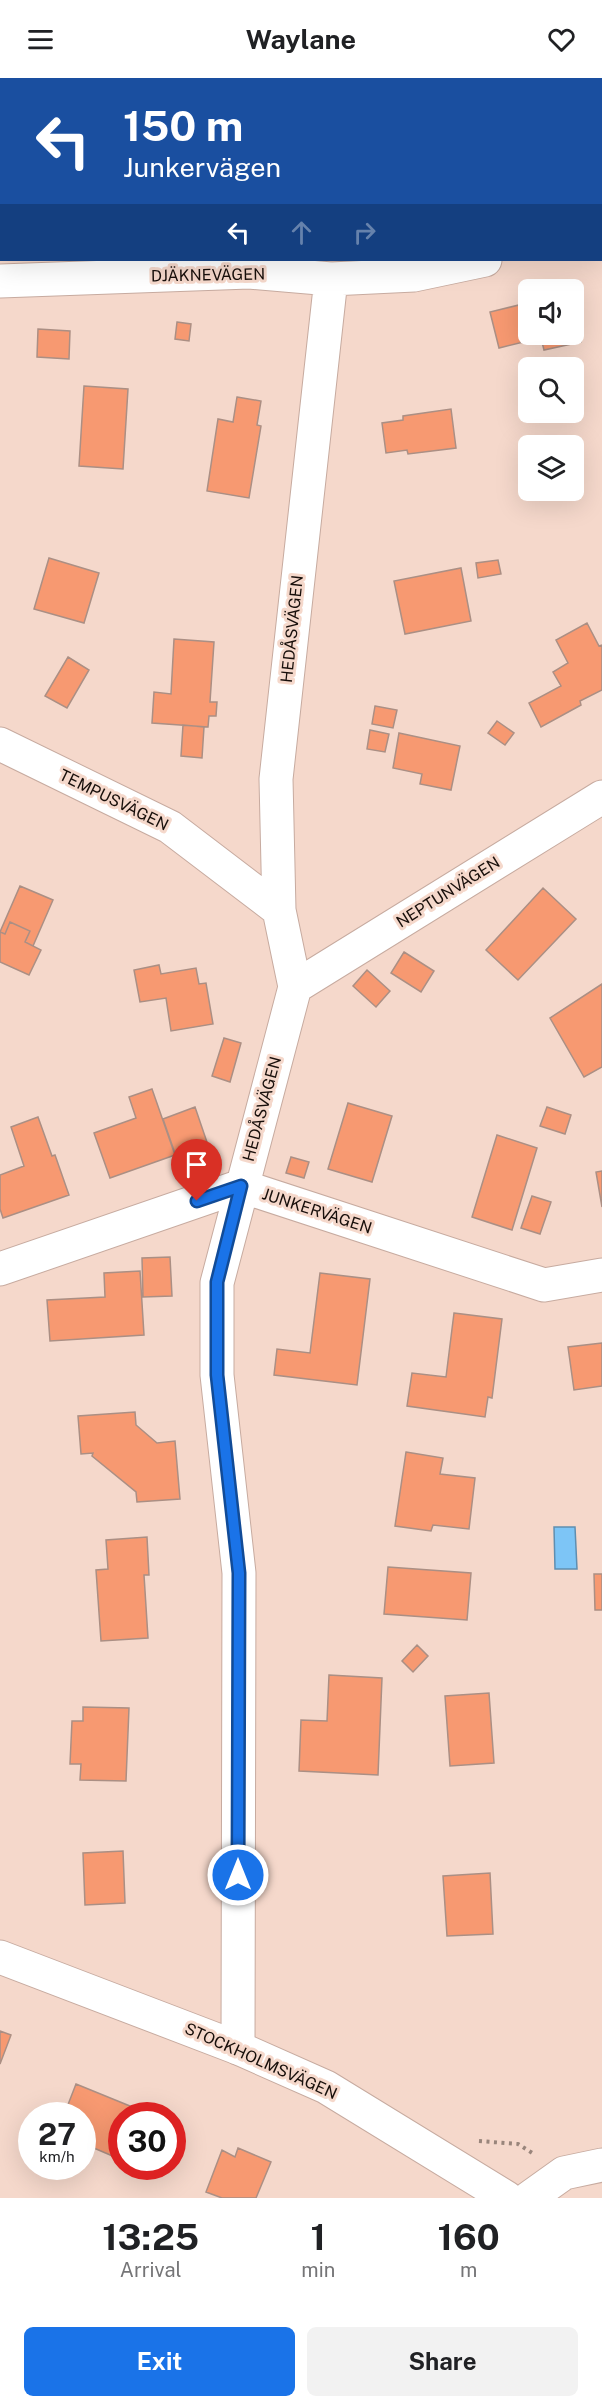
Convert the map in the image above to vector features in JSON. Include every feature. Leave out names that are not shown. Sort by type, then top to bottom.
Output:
[{"type":"street","name":"DJÄKNEVÄGEN","points":[[0,281],[249,272],[331,279],[414,275],[480,261]]},
{"type":"street","name":"HEDÅSVÄGEN","points":[[238,2048],[239,1573],[217,1375],[217,1282],[295,987],[279,910],[276,779],[331,279]]},
{"type":"street","name":"TEMPUSVÄGEN","points":[[0,744],[170,827],[279,910]]},
{"type":"street","name":"NEPTUNVÄGEN","points":[[295,987],[602,797]]},
{"type":"street","name":"JUNKERVÄGEN","points":[[0,1269],[241,1186],[544,1285],[602,1275]]},
{"type":"street","name":"STOCKHOLMSVÄGEN","points":[[0,1958],[238,2048],[326,2087],[507,2198]]},
{"type":"street","points":[[529,2198],[564,2173],[602,2164]]},
{"type":"water","points":[[554,1527],[575,1527],[577,1569],[555,1569]]},
{"type":"building","points":[[518,305],[518,343],[499,348],[490,312]]},
{"type":"building","points":[[177,322],[191,324],[189,341],[175,339]]},
{"type":"building","points":[[38,329],[70,331],[69,359],[37,357]]},
{"type":"building","points":[[543,345],[567,345],[544,350]]},
{"type":"building","points":[[84,386],[128,389],[123,469],[79,466]]},
{"type":"building","points":[[237,397],[261,401],[257,425],[261,426],[249,498],[207,491],[218,419],[233,422]]},
{"type":"building","points":[[451,409],[456,448],[408,454],[407,450],[386,453],[382,423],[403,420],[403,416]]},
{"type":"building","points":[[49,558],[99,573],[84,623],[34,609]]},
{"type":"building","points":[[498,560],[501,574],[478,578],[476,563]]},
{"type":"building","points":[[461,568],[471,621],[405,634],[394,581]]},
{"type":"building","points":[[587,623],[599,646],[602,645],[602,690],[580,701],[581,705],[541,727],[529,703],[561,686],[553,672],[568,663],[556,640]]},
{"type":"building","points":[[174,639],[214,642],[210,702],[217,702],[216,716],[209,716],[208,727],[152,723],[154,692],[171,694]]},
{"type":"building","points":[[68,657],[89,670],[67,708],[45,696]]},
{"type":"building","points":[[375,706],[397,710],[393,728],[372,724]]},
{"type":"building","points":[[497,721],[514,733],[505,745],[488,733]]},
{"type":"building","points":[[183,725],[204,727],[202,758],[181,756]]},
{"type":"building","points":[[370,730],[389,734],[385,752],[367,749]]},
{"type":"building","points":[[399,733],[460,746],[451,790],[420,784],[422,774],[393,768]]},
{"type":"building","points":[[20,886],[53,900],[33,946],[25,942],[30,931],[10,922],[5,934],[0,932]]},
{"type":"building","points":[[543,888],[576,919],[518,980],[486,950]]},
{"type":"building","points":[[10,922],[30,931],[25,942],[41,950],[29,975],[0,962],[0,932],[5,934]]},
{"type":"building","points":[[404,952],[434,971],[421,992],[391,973]]},
{"type":"building","points":[[159,965],[161,974],[196,968],[199,984],[206,983],[213,1024],[171,1031],[166,998],[140,1002],[134,970]]},
{"type":"building","points":[[367,970],[390,991],[376,1007],[353,986]]},
{"type":"building","points":[[602,984],[602,1067],[584,1077],[550,1018]]},
{"type":"building","points":[[224,1038],[241,1043],[230,1082],[212,1076]]},
{"type":"building","points":[[152,1089],[175,1155],[110,1178],[94,1133],[136,1118],[129,1097]]},
{"type":"building","points":[[348,1103],[392,1116],[372,1182],[328,1169]]},
{"type":"building","points":[[195,1107],[210,1151],[178,1162],[163,1119]]},
{"type":"building","points":[[547,1107],[571,1115],[565,1134],[540,1126]]},
{"type":"building","points":[[38,1117],[69,1195],[3,1218],[0,1209],[0,1175],[24,1166],[11,1127]]},
{"type":"building","points":[[497,1135],[537,1148],[512,1230],[472,1217]]},
{"type":"building","points":[[291,1157],[309,1162],[304,1178],[286,1173]]},
{"type":"building","points":[[602,1171],[602,1207],[596,1172]]},
{"type":"building","points":[[532,1196],[551,1202],[540,1234],[521,1228]]},
{"type":"building","points":[[170,1257],[172,1296],[143,1297],[142,1258]]},
{"type":"building","points":[[140,1271],[144,1335],[50,1341],[47,1300],[105,1297],[104,1273]]},
{"type":"building","points":[[320,1273],[370,1279],[357,1385],[274,1375],[277,1349],[310,1353]]},
{"type":"building","points":[[454,1313],[502,1319],[492,1398],[488,1397],[485,1417],[407,1406],[412,1373],[446,1377]]},
{"type":"building","points":[[602,1343],[602,1386],[574,1390],[568,1347]]},
{"type":"building","points":[[135,1412],[136,1425],[157,1443],[175,1441],[180,1499],[137,1502],[136,1492],[92,1456],[93,1453],[81,1454],[78,1416]]},
{"type":"building","points":[[406,1452],[443,1458],[440,1474],[475,1478],[469,1529],[433,1525],[431,1531],[395,1526]]},
{"type":"building","points":[[147,1537],[149,1575],[144,1575],[148,1638],[101,1641],[96,1570],[108,1569],[106,1540]]},
{"type":"building","points":[[388,1567],[471,1573],[467,1620],[384,1614]]},
{"type":"building","points":[[594,1574],[602,1574],[602,1610],[595,1610]]},
{"type":"building","points":[[417,1645],[428,1656],[413,1672],[402,1661]]},
{"type":"building","points":[[329,1675],[382,1678],[378,1775],[299,1771],[301,1720],[327,1721]]},
{"type":"building","points":[[489,1693],[494,1763],[450,1766],[445,1696]]},
{"type":"building","points":[[83,1707],[129,1708],[126,1781],[80,1780],[81,1764],[70,1764],[72,1721],[83,1721]]},
{"type":"building","points":[[123,1851],[125,1903],[85,1905],[83,1853]]},
{"type":"building","points":[[490,1873],[493,1934],[447,1936],[443,1876]]},
{"type":"building","points":[[0,2031],[11,2035],[0,2064]]},
{"type":"building","points":[[76,2084],[120,2102],[108,2102],[108,2154],[96,2149],[96,2102],[69,2102]]},
{"type":"building","points":[[238,2148],[271,2162],[256,2198],[222,2198],[206,2192],[222,2150],[235,2157]]},
{"type":"route","points":[[197,1201],[241,1186],[217,1282],[217,1375],[239,1573],[238,1875]]}]
